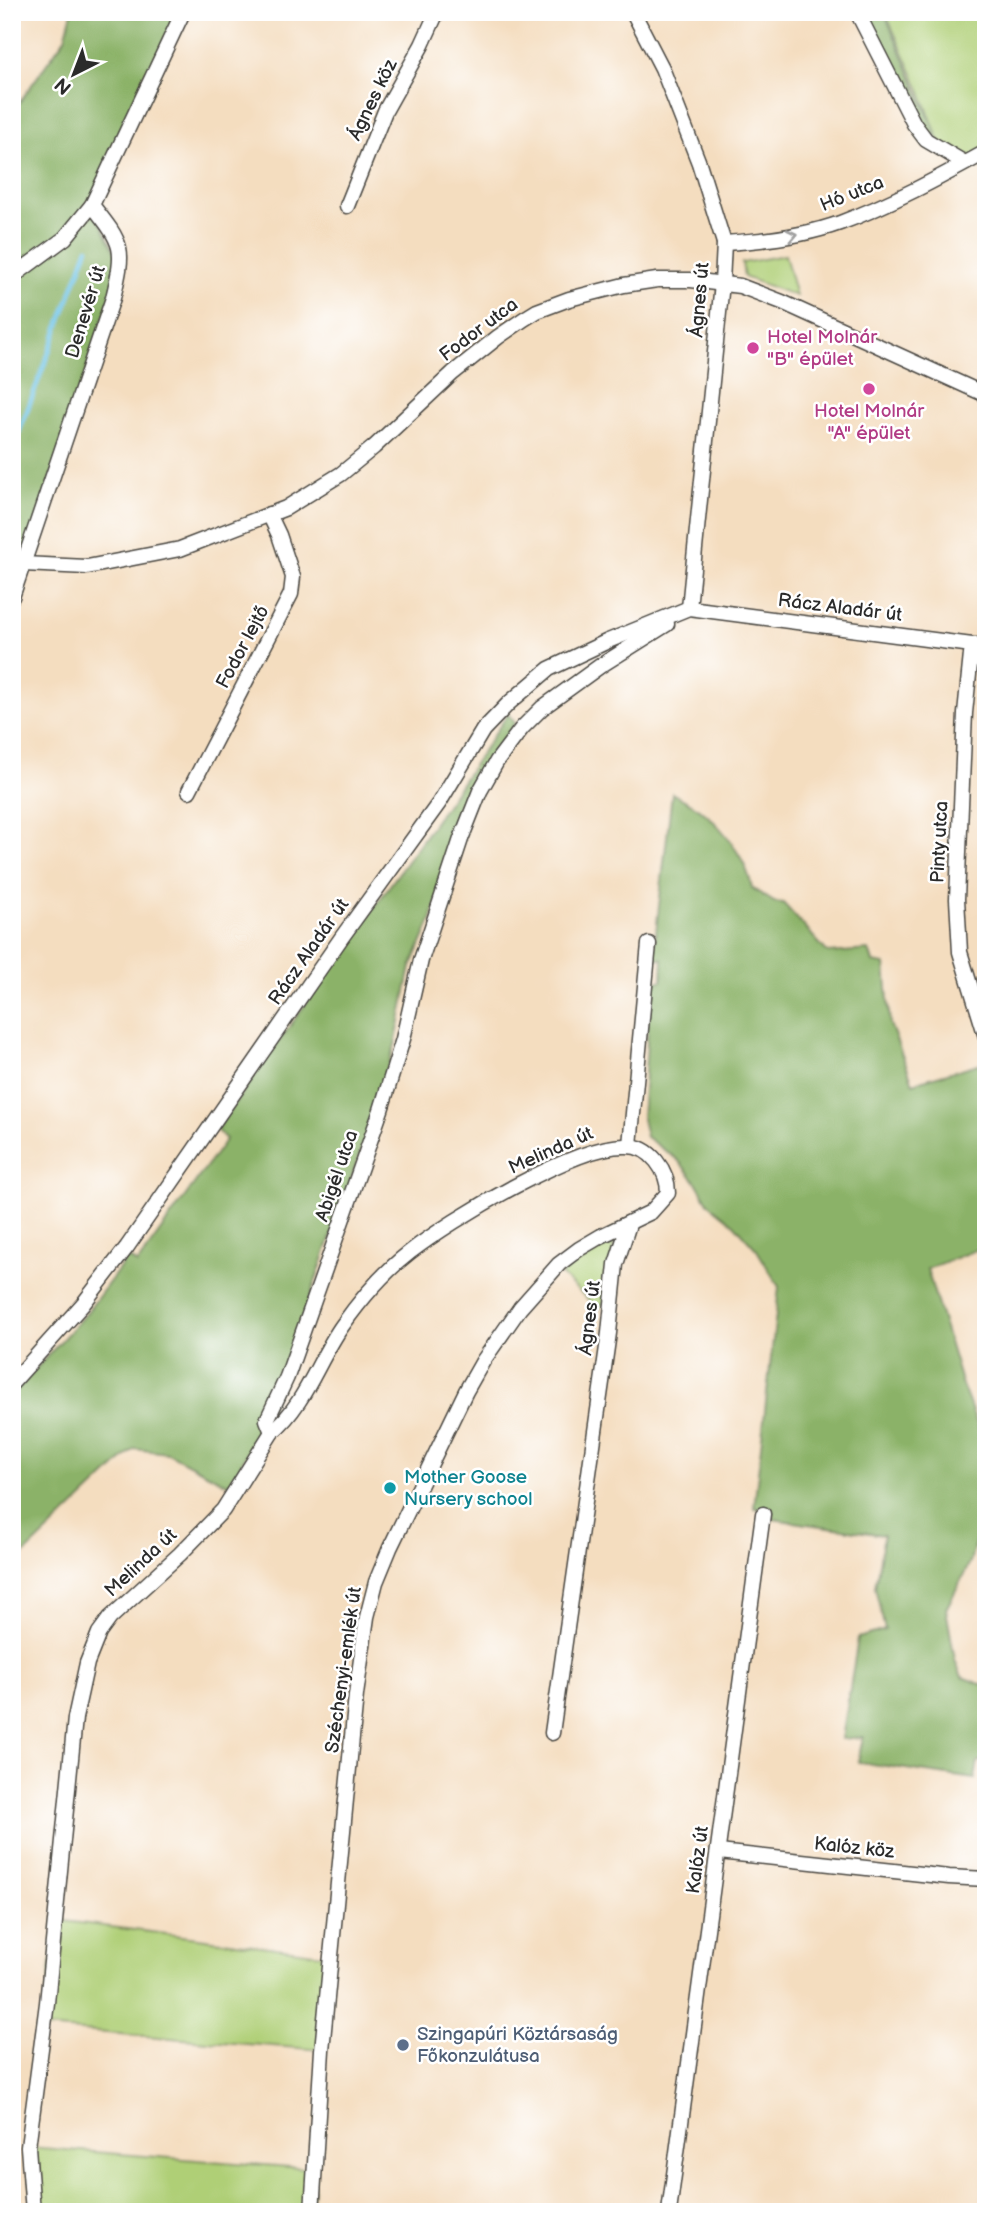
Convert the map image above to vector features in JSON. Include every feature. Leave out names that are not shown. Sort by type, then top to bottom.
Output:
[{"type":"street","points":[[12,277],[65,238],[92,205],[183,12]]},
{"type":"street","name":"Ágnes köz","points":[[347,206],[385,111],[437,12]]},
{"type":"street","name":"Ágnes út","points":[[633,12],[663,68],[699,163],[724,243],[689,608]]},
{"type":"street","points":[[857,12],[920,132],[926,140],[965,163]]},
{"type":"street","name":"Hó utca","points":[[724,243],[763,241],[839,223],[922,186],[986,152]]},
{"type":"street","name":"Denevér út","points":[[12,597],[113,298],[121,264],[120,246],[111,229],[92,205]]},
{"type":"street","name":"Fodor utca","points":[[23,564],[86,566],[180,549],[286,508],[341,474],[453,373],[498,337],[537,312],[569,299],[624,285],[657,280],[740,286],[782,302],[986,395]]},
{"type":"street","name":"Fodor lejtő","points":[[189,791],[291,594],[293,577],[269,514]]},
{"type":"street","name":"Rácz Aladár út","points":[[12,1383],[83,1304],[127,1247],[342,937],[439,803],[483,730],[509,703],[549,669],[608,641],[689,608],[979,645]]},
{"type":"street","name":"Abigél utca","points":[[272,1432],[267,1420],[287,1377],[381,1110],[403,1039],[421,960],[461,839],[480,791],[497,761],[522,728],[542,708],[689,608]]},
{"type":"street","name":"Pinty utca","points":[[979,645],[965,713],[957,900],[960,952],[986,1037]]},
{"type":"street","points":[[629,1224],[651,1212],[668,1193],[666,1174],[660,1166],[645,1152],[630,1145],[649,944]]},
{"type":"street","name":"Melinda út","points":[[33,2212],[28,2147],[47,2003],[75,1717],[87,1663],[99,1633],[110,1618],[223,1510],[272,1432],[295,1407],[330,1345],[356,1307],[369,1290],[409,1253],[481,1206],[531,1180],[597,1149],[630,1145]]},
{"type":"street","name":"Ágnes út","points":[[552,1733],[609,1333],[616,1264],[629,1224]]},
{"type":"street","name":"Széchenyi-emlék út","points":[[312,2212],[322,2050],[355,1709],[367,1616],[376,1581],[466,1391],[520,1308],[559,1264],[601,1236],[629,1224]]},
{"type":"street","name":"Kalóz út","points":[[669,2212],[763,1514]]},
{"type":"street","name":"Kalóz köz","points":[[719,1852],[986,1879]]},
{"type":"green space","points":[[72,12],[183,12],[92,205],[121,264],[12,597],[12,119],[14,110],[65,38]]},
{"type":"green space","points":[[861,12],[884,12],[938,138],[922,128]]},
{"type":"green space","points":[[885,12],[986,12],[986,151],[963,162],[942,148],[919,87]]},
{"type":"green space","points":[[785,255],[796,296],[744,277],[742,263]]},
{"type":"green space","points":[[508,714],[515,723],[489,762],[455,834],[431,921],[411,967],[395,1045],[368,1130],[269,1415],[229,1485],[168,1453],[134,1449],[12,1566],[14,1393],[87,1312],[128,1257],[137,1264],[226,1139],[216,1130],[425,836]]},
{"type":"green space","points":[[672,793],[701,810],[718,826],[740,856],[752,888],[774,902],[783,903],[828,953],[869,950],[873,962],[885,964],[890,1024],[913,1083],[985,1062],[986,1246],[927,1269],[962,1385],[982,1437],[985,1487],[978,1531],[970,1563],[946,1609],[955,1660],[962,1677],[986,1686],[986,1762],[978,1761],[975,1779],[858,1762],[863,1737],[842,1739],[858,1638],[885,1630],[875,1587],[884,1535],[773,1519],[772,1510],[754,1508],[779,1287],[757,1250],[734,1224],[709,1204],[678,1160],[646,1137],[642,1119],[651,981],[662,981],[663,959],[653,958]]},
{"type":"green space","points":[[608,1239],[614,1243],[606,1301],[599,1309],[561,1275],[574,1261]]},
{"type":"green space","points":[[56,1920],[331,1955],[322,2050],[44,2028]]},
{"type":"green space","points":[[28,2147],[315,2169],[312,2212],[33,2212]]},
{"type":"waterway","points":[[12,451],[88,248]]},
{"type":"place","name":"Hotel Molnár \"B\" épület","points":[[753,348]]},
{"type":"place","name":"Hotel Molnár \"A\" épület","points":[[869,389]]},
{"type":"place","name":"Mother Goose Nursery school","points":[[390,1488]]},
{"type":"place","name":"Szingapúri Köztársaság Főkonzulátusa","points":[[403,2045]]}]
